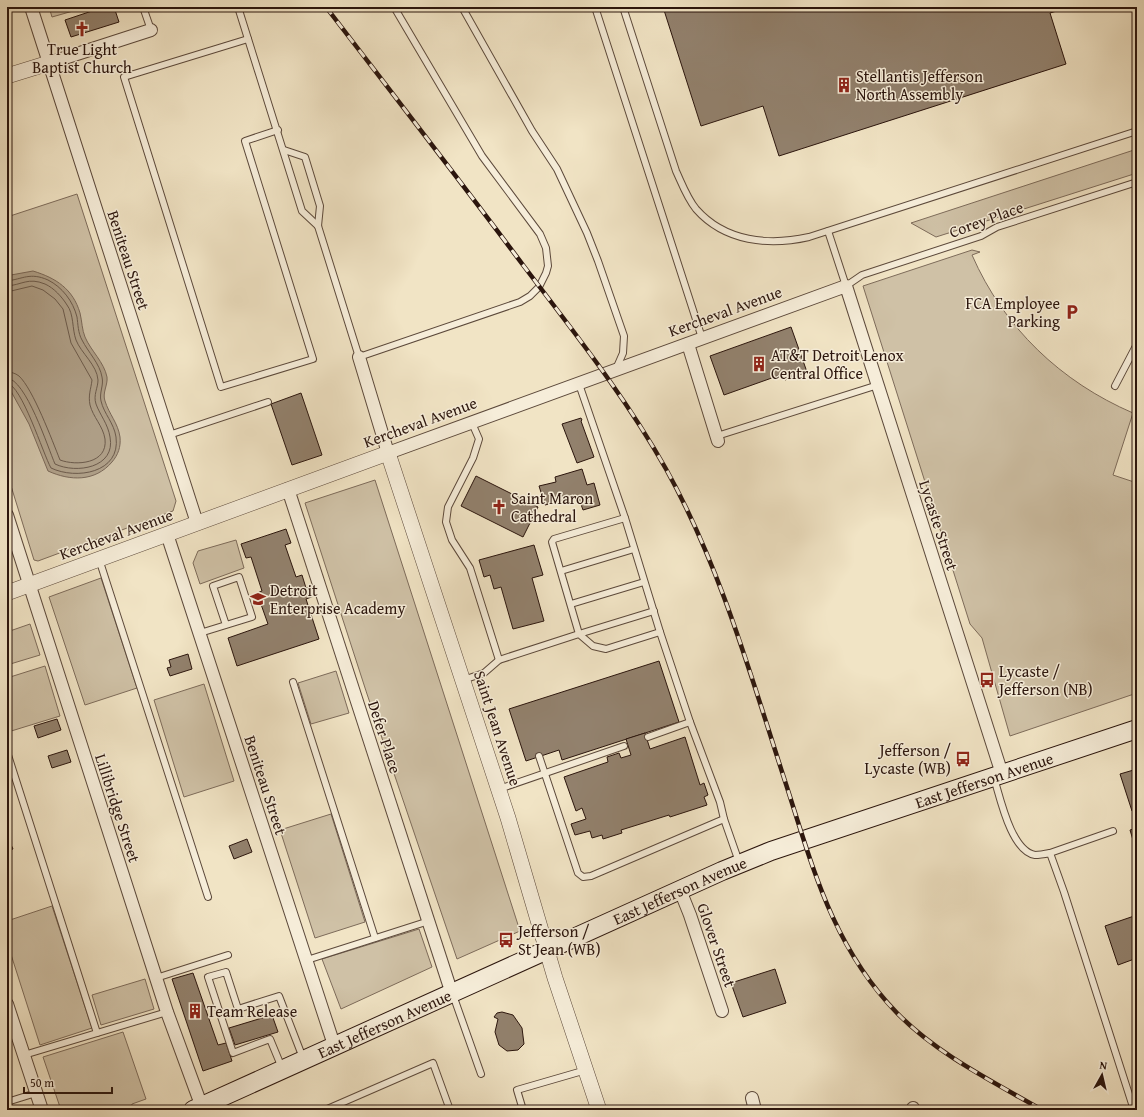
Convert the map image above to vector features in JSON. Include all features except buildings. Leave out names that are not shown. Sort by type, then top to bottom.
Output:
[{"type":"main road","name":"East Jefferson Avenue","points":[[199,1109],[334,1045],[452,994],[547,949],[771,851],[1137,729]]},
{"type":"street","name":"Beniteau Street","points":[[31,7],[197,523]]},
{"type":"street","points":[[7,76],[151,30]]},
{"type":"street","name":"Kercheval Avenue","points":[[7,593],[846,286]]},
{"type":"street","name":"Lycaste Street","points":[[846,286],[998,775]]},
{"type":"street","points":[[688,344],[717,439]]},
{"type":"street","name":"Saint Jean Avenue","points":[[359,357],[388,453],[464,680],[547,949],[599,1110]]},
{"type":"street","name":"Defer Place","points":[[288,489],[452,994]]},
{"type":"street","name":"Lillibridge Street","points":[[7,515],[31,584],[199,1109]]},
{"type":"street","name":"Beniteau Street","points":[[168,534],[334,1045]]},
{"type":"street","name":"Glover Street","points":[[680,890],[690,915],[722,1011]]},
{"type":"street","points":[[7,1004],[42,1110]]},
{"type":"lane","points":[[143,7],[151,30]]},
{"type":"lane","points":[[238,7],[302,210],[318,226]]},
{"type":"lane","points":[[284,150],[305,157],[320,206],[318,226],[359,357],[506,308],[530,296],[539,286],[546,274],[548,266],[546,248],[540,234],[482,156],[394,7]]},
{"type":"lane","points":[[462,7],[532,131],[557,169],[575,207],[598,262],[624,336],[621,357],[616,370]]},
{"type":"lane","points":[[595,7],[702,338]]},
{"type":"lane","points":[[624,7],[676,171],[685,191],[696,208],[715,225],[740,237],[777,242],[794,240],[828,231],[1137,131]]},
{"type":"lane","points":[[248,39],[124,77],[221,388],[313,359],[245,140],[278,130]]},
{"type":"lane","name":"Corey Place","points":[[846,286],[862,275],[981,236],[997,228],[1137,182]]},
{"type":"lane","points":[[828,231],[846,286]]},
{"type":"lane","points":[[1115,386],[1137,344]]},
{"type":"lane","points":[[579,384],[625,518],[644,582],[690,722],[720,802],[724,820],[740,864]]},
{"type":"lane","points":[[717,439],[878,385]]},
{"type":"lane","points":[[169,435],[268,402]]},
{"type":"lane","points":[[472,422],[479,439],[473,458],[448,507],[446,522],[452,540],[470,568],[499,660]]},
{"type":"lane","points":[[625,518],[554,540],[552,546],[579,634],[593,646],[606,649],[660,632]]},
{"type":"lane","points":[[561,572],[634,549]]},
{"type":"lane","points":[[100,559],[208,897]]},
{"type":"lane","points":[[200,633],[226,625],[252,617],[239,577],[213,586],[226,625]]},
{"type":"lane","points":[[571,604],[644,582]]},
{"type":"lane","points":[[464,680],[484,673],[499,660],[654,611]]},
{"type":"lane","points":[[293,682],[376,938]]},
{"type":"lane","points":[[648,737],[690,722]]},
{"type":"lane","points":[[499,790],[624,746]]},
{"type":"lane","points":[[7,752],[97,1033]]},
{"type":"lane","points":[[539,756],[578,873],[582,877],[591,876],[724,820]]},
{"type":"lane","points":[[998,775],[1012,834],[1023,849],[1034,855],[1050,853],[1113,831]]},
{"type":"lane","points":[[1050,853],[1134,1110]]},
{"type":"lane","points":[[307,960],[428,921]]},
{"type":"lane","points":[[156,978],[228,956]]},
{"type":"lane","points":[[282,1069],[270,1039],[233,1053],[208,977],[226,972],[238,1009],[279,996],[304,1059]]},
{"type":"lane","points":[[452,994],[481,1074]]},
{"type":"lane","points":[[24,1055],[167,1012]]},
{"type":"lane","points":[[325,1110],[433,1062],[450,1110]]},
{"type":"lane","points":[[523,1110],[518,1090],[586,1070]]},
{"type":"lane","points":[[7,1102],[36,1093]]},
{"type":"shaded area","points":[[49,7],[87,7],[52,17]]},
{"type":"shaded area","points":[[1137,149],[1137,173],[936,237],[911,223]]},
{"type":"shaded area","points":[[77,194],[176,501],[173,511],[38,561],[34,560],[7,473],[7,217]]},
{"type":"shaded area","points":[[972,250],[980,252],[972,255],[985,281],[1001,306],[1018,329],[1038,350],[1059,369],[1082,386],[1133,413],[1113,475],[1137,483],[1137,693],[1010,736],[982,638],[970,624],[863,286]]},
{"type":"shaded area","points":[[375,480],[520,931],[457,959],[367,694],[305,503]]},
{"type":"shaded area","points":[[236,540],[244,568],[200,584],[193,563],[198,551]]},
{"type":"shaded area","points":[[101,578],[137,688],[85,705],[49,597]]},
{"type":"shaded area","points":[[30,624],[40,655],[7,665],[7,632]]},
{"type":"shaded area","points":[[45,666],[60,716],[8,732],[7,678]]},
{"type":"shaded area","points":[[336,671],[349,713],[311,724],[298,683]]},
{"type":"shaded area","points":[[204,684],[234,781],[184,797],[154,700]]},
{"type":"shaded area","points":[[331,814],[365,922],[315,938],[280,830]]},
{"type":"shaded area","points":[[52,906],[92,1028],[40,1045],[7,942],[7,921]]},
{"type":"shaded area","points":[[419,929],[432,967],[341,1009],[322,959]]},
{"type":"shaded area","points":[[145,979],[154,1009],[101,1025],[92,995]]},
{"type":"shaded area","points":[[123,1032],[146,1099],[132,1104],[131,1108],[126,1110],[61,1110],[43,1057]]},
{"type":"water","points":[[33,271],[56,281],[73,297],[80,313],[85,337],[103,366],[107,377],[104,398],[119,432],[119,447],[116,457],[105,469],[90,476],[73,478],[48,471],[29,424],[7,384],[7,278],[11,275]]},
{"type":"railway","points":[[326,7],[598,364],[650,442],[666,469],[685,506],[718,582],[746,660],[815,872],[826,902],[855,960],[874,987],[897,1013],[913,1028],[947,1054],[1042,1110]]},
{"type":"place","name":"True Light Baptist Church","points":[[82,29]]},
{"type":"place","name":"Stellantis Jefferson North Assembly","points":[[844,85]]},
{"type":"place","name":"FCA Employee Parking","points":[[1072,312]]},
{"type":"place","name":"AT&T Detroit Lenox Central Office","points":[[759,364]]},
{"type":"place","name":"Saint Maron Cathedral","points":[[499,507]]},
{"type":"place","name":"Detroit Enterprise Academy","points":[[258,599]]},
{"type":"place","name":"Lycaste / Jefferson (NB)","points":[[987,680]]},
{"type":"place","name":"Jefferson / Lycaste (WB)","points":[[963,759]]},
{"type":"place","name":"Jefferson / St Jean (WB)","points":[[506,940]]},
{"type":"place","name":"Team Release","points":[[195,1011]]}]
